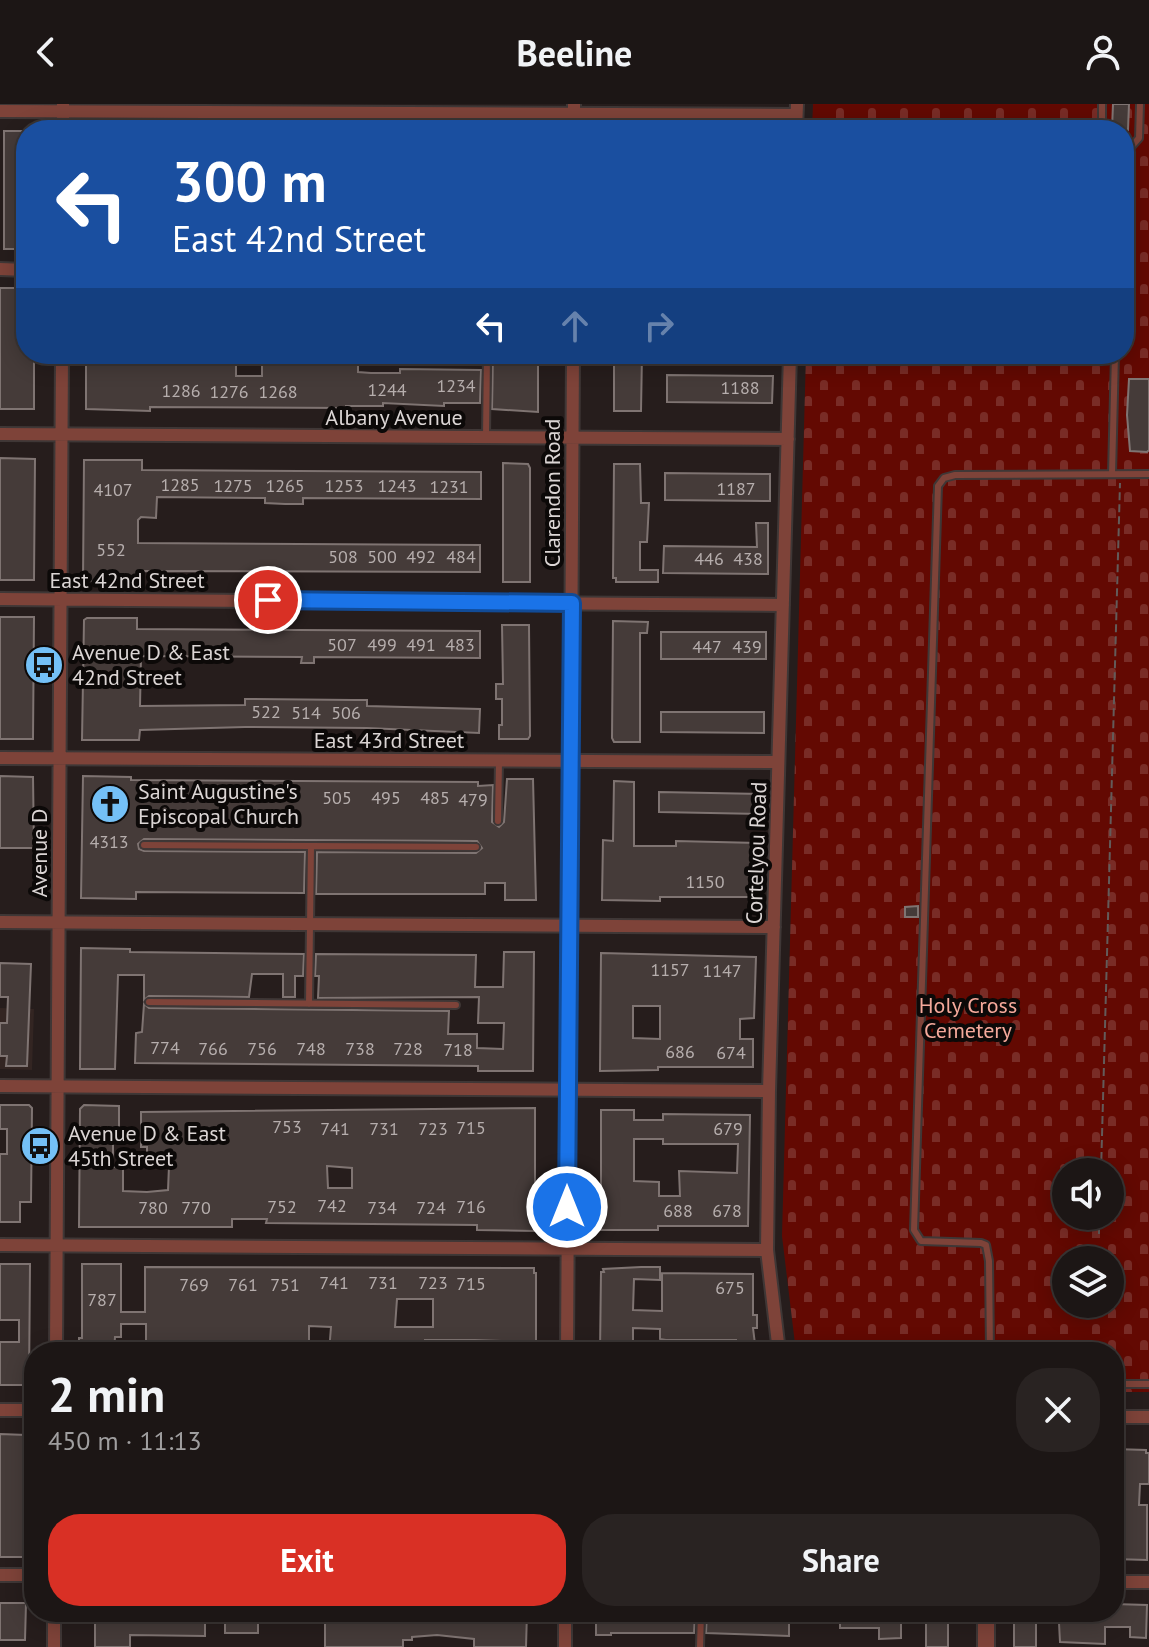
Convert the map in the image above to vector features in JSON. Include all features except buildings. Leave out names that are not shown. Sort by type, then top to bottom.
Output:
[{"type":"street","points":[[0,111],[63,108],[796,110]]},
{"type":"street","name":"Avenue D","points":[[56,1342],[62,364]]},
{"type":"street","name":"Clarendon Road","points":[[567,1342],[573,364]]},
{"type":"street","name":"Cortelyou Road","points":[[778,1342],[767,1250],[790,364]]},
{"type":"street","name":"Albany Avenue","points":[[0,434],[788,439]]},
{"type":"street","name":"East 42nd Street","points":[[0,599],[783,605]]},
{"type":"street","name":"East 43rd Street","points":[[0,758],[778,762]]},
{"type":"street","points":[[0,922],[774,927]]},
{"type":"street","points":[[0,1086],[769,1091]]},
{"type":"street","points":[[0,1245],[767,1250]]},
{"type":"street","points":[[0,1410],[24,1410]]},
{"type":"street","points":[[1124,1417],[1149,1417]]},
{"type":"street","points":[[0,1575],[24,1575]]},
{"type":"street","points":[[1124,1582],[1149,1582]]},
{"type":"street","points":[[54,1622],[54,1647]]},
{"type":"street","points":[[565,1622],[565,1647]]},
{"type":"street","points":[[986,1622],[986,1647]]},
{"type":"lane","points":[[1134,144],[1139,138],[1140,104]]},
{"type":"lane","points":[[486,437],[487,364]]},
{"type":"lane","points":[[1115,364],[1116,474]]},
{"type":"lane","points":[[990,1342],[986,1245],[921,1241],[914,1230],[938,486],[944,478],[955,475],[1149,474]]},
{"type":"lane","points":[[498,821],[499,761]]},
{"type":"lane","points":[[144,845],[476,847]]},
{"type":"lane","points":[[309,1004],[311,846]]},
{"type":"lane","points":[[149,1002],[456,1005]]},
{"type":"lane","points":[[1124,1384],[1149,1384]]},
{"type":"lane","points":[[700,1647],[701,1622]]},
{"type":"path","points":[[1101,1158],[1116,474]]},
{"type":"shaded area","points":[[0,1008],[34,1009],[32,1070],[0,1069]]},
{"type":"green space","name":"Holy Cross Cemetery","points":[[813,104],[1149,104],[1149,1392],[1124,1392],[1124,1342],[795,1342],[782,1236],[806,364],[1134,364],[1134,120],[812,120]]},
{"type":"place","name":"Avenue D & East 42nd Street","points":[[44,665]]},
{"type":"place","name":"Saint Augustine's Episcopal Church","points":[[110,804]]},
{"type":"place","name":"Avenue D & East 45th Street","points":[[40,1146]]},
{"type":"route","points":[[268,600],[572,603],[567,1207]]}]
